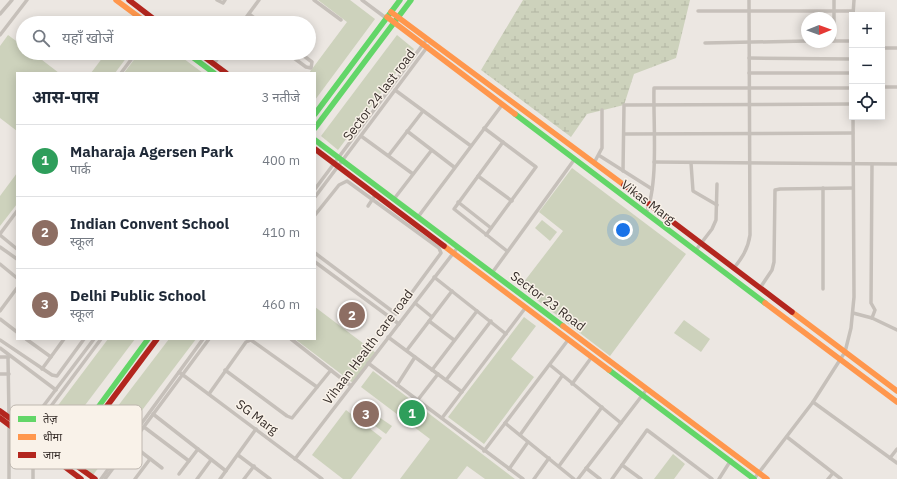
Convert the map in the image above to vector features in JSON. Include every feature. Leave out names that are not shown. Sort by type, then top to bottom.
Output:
[{"type":"street","points":[[0,14],[11,1],[6,0]]},
{"type":"street","points":[[0,35],[27,0]]},
{"type":"street","points":[[116,0],[138,16]]},
{"type":"street","points":[[129,0],[150,16]]},
{"type":"street","points":[[217,0],[223,3],[226,0]]},
{"type":"street","points":[[252,16],[249,14],[259,0]]},
{"type":"street","points":[[314,0],[341,20]]},
{"type":"street","points":[[362,0],[386,18]]},
{"type":"street","points":[[316,113],[400,0]]},
{"type":"street","points":[[316,127],[411,0]]},
{"type":"street","points":[[734,268],[749,244],[749,0]]},
{"type":"street","points":[[834,0],[834,11]]},
{"type":"street","points":[[853,12],[854,0]]},
{"type":"street","points":[[698,11],[834,11],[849,13]]},
{"type":"street","name":"Vikas Marg","points":[[391,12],[650,204],[897,392]]},
{"type":"street","name":"Vikas Marg","points":[[386,18],[394,22],[574,160],[897,402]]},
{"type":"street","points":[[0,25],[5,29]]},
{"type":"street","name":"Sector 24 last road","points":[[341,159],[361,136],[429,40]]},
{"type":"street","points":[[705,43],[801,41]]},
{"type":"street","points":[[837,41],[849,41]]},
{"type":"street","name":"Sector 24 last road","points":[[341,159],[425,46]]},
{"type":"street","points":[[885,48],[897,48]]},
{"type":"street","points":[[749,58],[849,59]]},
{"type":"street","points":[[122,72],[131,60]]},
{"type":"street","points":[[196,60],[213,72]]},
{"type":"street","points":[[209,60],[225,72]]},
{"type":"street","points":[[214,64],[217,60]]},
{"type":"street","points":[[296,60],[306,67],[311,68],[312,62],[309,60]]},
{"type":"street","points":[[749,73],[849,73]]},
{"type":"street","points":[[885,87],[897,87]]},
{"type":"street","points":[[646,214],[650,204],[654,162],[654,88],[849,88]]},
{"type":"street","points":[[395,90],[471,146]]},
{"type":"street","points":[[623,171],[624,105],[849,104]]},
{"type":"street","points":[[418,216],[454,167],[486,129],[502,105]]},
{"type":"street","points":[[388,155],[423,110]]},
{"type":"street","points":[[594,163],[600,156],[602,148],[602,110]]},
{"type":"street","points":[[754,479],[813,402],[845,352],[853,313],[853,120]]},
{"type":"street","points":[[486,129],[536,167],[486,235]]},
{"type":"street","points":[[407,131],[431,151],[454,167]]},
{"type":"street","points":[[624,134],[853,133]]},
{"type":"street","points":[[361,136],[413,174]]},
{"type":"street","name":"Sector 23 Road","points":[[316,141],[767,479]]},
{"type":"street","points":[[503,142],[454,208],[455,212],[507,251]]},
{"type":"street","name":"Sector 23 Road","points":[[316,150],[375,197],[526,307],[591,358],[731,460],[754,479]]},
{"type":"street","points":[[394,199],[431,151]]},
{"type":"street","points":[[600,156],[652,189]]},
{"type":"street","points":[[316,188],[341,159]]},
{"type":"street","points":[[492,273],[574,160]]},
{"type":"street","points":[[654,162],[749,164],[897,164]]},
{"type":"street","points":[[690,162],[693,191],[717,205]]},
{"type":"street","points":[[872,164],[871,303],[875,310],[872,318]]},
{"type":"street","points":[[316,195],[336,165]]},
{"type":"street","points":[[478,176],[512,201]]},
{"type":"street","points":[[316,214],[339,185],[345,181],[352,183],[375,197],[441,250],[441,256],[396,314],[316,254]]},
{"type":"street","points":[[695,251],[712,229],[716,220],[717,184]]},
{"type":"street","points":[[823,188],[823,290]]},
{"type":"street","points":[[760,288],[772,270],[774,262],[776,190],[853,188]]},
{"type":"street","points":[[368,206],[375,197]]},
{"type":"street","points":[[458,202],[491,228]]},
{"type":"street","points":[[16,212],[0,235],[16,248]]},
{"type":"street","name":"Vihaan Health care road","points":[[295,459],[458,246]]},
{"type":"street","points":[[0,247],[16,258]]},
{"type":"street","points":[[316,263],[398,324]]},
{"type":"street","points":[[0,264],[16,277]]},
{"type":"street","points":[[434,277],[506,334]]},
{"type":"street","points":[[0,311],[16,289]]},
{"type":"street","points":[[406,350],[452,292]]},
{"type":"street","points":[[415,303],[430,319],[454,340]]},
{"type":"street","points":[[442,418],[526,307]]},
{"type":"street","points":[[432,370],[477,311]]},
{"type":"street","points":[[853,313],[872,318],[897,330]]},
{"type":"street","points":[[0,318],[16,331]]},
{"type":"street","points":[[446,380],[491,321]]},
{"type":"street","points":[[388,337],[462,392]]},
{"type":"street","points":[[0,340],[52,375],[60,375],[83,340]]},
{"type":"street","points":[[27,340],[51,357]]},
{"type":"street","points":[[42,369],[63,340]]},
{"type":"street","points":[[46,405],[93,340]]},
{"type":"street","points":[[49,405],[100,340]]},
{"type":"street","points":[[102,405],[147,340]]},
{"type":"street","points":[[106,405],[156,340]]},
{"type":"street","points":[[142,423],[202,340]]},
{"type":"street","points":[[142,430],[209,340]]},
{"type":"street","points":[[209,394],[246,342],[254,340],[317,387]]},
{"type":"street","points":[[291,340],[351,386]]},
{"type":"street","points":[[484,450],[568,340]]},
{"type":"street","points":[[0,348],[10,358],[56,390]]},
{"type":"street","points":[[0,357],[10,358]]},
{"type":"street","points":[[396,384],[415,357]]},
{"type":"street","points":[[9,418],[10,358]]},
{"type":"street","points":[[572,384],[591,358]]},
{"type":"street","points":[[368,363],[523,479]]},
{"type":"street","points":[[550,365],[621,423]]},
{"type":"street","points":[[225,370],[290,418],[294,417],[331,370]]},
{"type":"street","name":"SG Marg","points":[[179,372],[322,479]]},
{"type":"street","points":[[0,374],[9,374]]},
{"type":"street","points":[[418,401],[438,374]]},
{"type":"street","points":[[520,435],[562,376]]},
{"type":"street","points":[[578,479],[647,388]]},
{"type":"street","points":[[813,402],[897,463]]},
{"type":"street","points":[[559,466],[602,407]]},
{"type":"street","points":[[0,411],[9,418]]},
{"type":"street","points":[[153,414],[226,472]]},
{"type":"street","points":[[0,418],[9,425],[9,479]]},
{"type":"street","points":[[505,423],[574,479]]},
{"type":"street","points":[[144,427],[189,461]]},
{"type":"street","points":[[220,479],[256,429]]},
{"type":"street","points":[[612,479],[647,430],[712,479]]},
{"type":"street","points":[[786,438],[841,479]]},
{"type":"street","points":[[509,469],[528,442]]},
{"type":"street","points":[[179,474],[198,449]]},
{"type":"street","points":[[890,458],[897,449]]},
{"type":"street","points":[[142,453],[162,468]]},
{"type":"street","points":[[238,455],[270,479]]},
{"type":"street","points":[[534,479],[549,458]]},
{"type":"street","points":[[134,479],[150,459]]},
{"type":"street","points":[[196,479],[211,460]]},
{"type":"street","points":[[718,479],[731,460]]},
{"type":"street","points":[[622,465],[641,479]]},
{"type":"street","points":[[244,479],[254,466]]},
{"type":"street","points":[[586,468],[600,479]]},
{"type":"street","points":[[68,469],[81,479]]},
{"type":"street","points":[[81,469],[95,479]]},
{"type":"street","points":[[101,479],[108,469]]},
{"type":"street","points":[[106,479],[113,469]]},
{"type":"street","points":[[828,479],[832,473]]},
{"type":"green space","points":[[318,0],[350,0],[375,19],[316,99],[316,72],[310,72],[347,22]]},
{"type":"green space","points":[[523,0],[690,0],[676,58],[634,74],[624,105],[587,114],[571,137],[481,70]]},
{"type":"green space","points":[[8,35],[16,41],[16,60],[42,60],[58,72],[16,72],[16,130],[0,118],[0,46]]},
{"type":"green space","points":[[397,35],[414,49],[338,150],[321,136]]},
{"type":"green space","points":[[101,60],[125,60],[116,72],[92,72]]},
{"type":"green space","points":[[134,60],[185,60],[202,72],[125,72]]},
{"type":"green space","points":[[572,168],[686,254],[610,356],[520,287],[563,231],[539,212]]},
{"type":"green space","points":[[16,174],[16,205],[0,226],[0,196]]},
{"type":"green space","points":[[542,220],[557,232],[550,241],[535,228]]},
{"type":"green space","points":[[316,308],[376,353],[353,383],[296,340],[316,340]]},
{"type":"green space","points":[[524,317],[536,326],[511,359],[534,377],[484,444],[448,417]]},
{"type":"green space","points":[[684,320],[710,339],[701,352],[674,333]]},
{"type":"green space","points":[[107,340],[134,340],[85,405],[58,405]]},
{"type":"green space","points":[[168,340],[195,340],[142,410],[142,405],[119,405]]},
{"type":"green space","points":[[373,371],[515,479],[485,479],[467,466],[457,479],[400,479],[430,439],[361,387]]},
{"type":"green space","points":[[360,403],[375,414],[370,422],[354,410]]},
{"type":"green space","points":[[346,410],[382,438],[351,479],[343,479],[312,455]]},
{"type":"green space","points":[[376,415],[392,426],[386,434],[371,423]]},
{"type":"green space","points":[[673,454],[685,464],[674,479],[654,479]]},
{"type":"green space","points":[[86,469],[98,469],[93,475]]},
{"type":"traffic: fast","points":[[316,113],[400,0]]},
{"type":"traffic: fast","points":[[316,127],[411,0]]},
{"type":"traffic: fast","points":[[196,60],[213,72]]},
{"type":"traffic: fast","points":[[515,114],[765,303]]},
{"type":"traffic: fast","points":[[316,141],[563,326]]},
{"type":"traffic: fast","points":[[100,405],[147,340]]},
{"type":"traffic: fast","points":[[609,370],[754,479]]},
{"type":"traffic: slow","points":[[116,0],[138,16]]},
{"type":"traffic: slow","points":[[391,12],[624,185]]},
{"type":"traffic: slow","points":[[387,17],[515,114]]},
{"type":"traffic: slow","points":[[444,246],[609,370]]},
{"type":"traffic: slow","points":[[765,303],[897,402]]},
{"type":"traffic: slow","points":[[792,312],[897,391]]},
{"type":"traffic: slow","points":[[563,326],[767,479]]},
{"type":"traffic: jam","points":[[129,0],[150,16]]},
{"type":"traffic: jam","points":[[208,60],[225,72]]},
{"type":"traffic: jam","points":[[316,150],[444,246]]},
{"type":"traffic: jam","points":[[624,185],[792,312]]},
{"type":"traffic: jam","points":[[108,405],[156,340]]},
{"type":"traffic: jam","points":[[0,411],[10,418]]},
{"type":"traffic: jam","points":[[0,418],[10,426]]},
{"type":"traffic: jam","points":[[68,469],[81,479]]},
{"type":"traffic: jam","points":[[81,469],[95,479]]},
{"type":"place","name":"Indian Convent School","points":[[352,315]]},
{"type":"place","name":"Maharaja Agersen Park","points":[[412,413]]},
{"type":"place","name":"Delhi Public School","points":[[366,414]]}]
